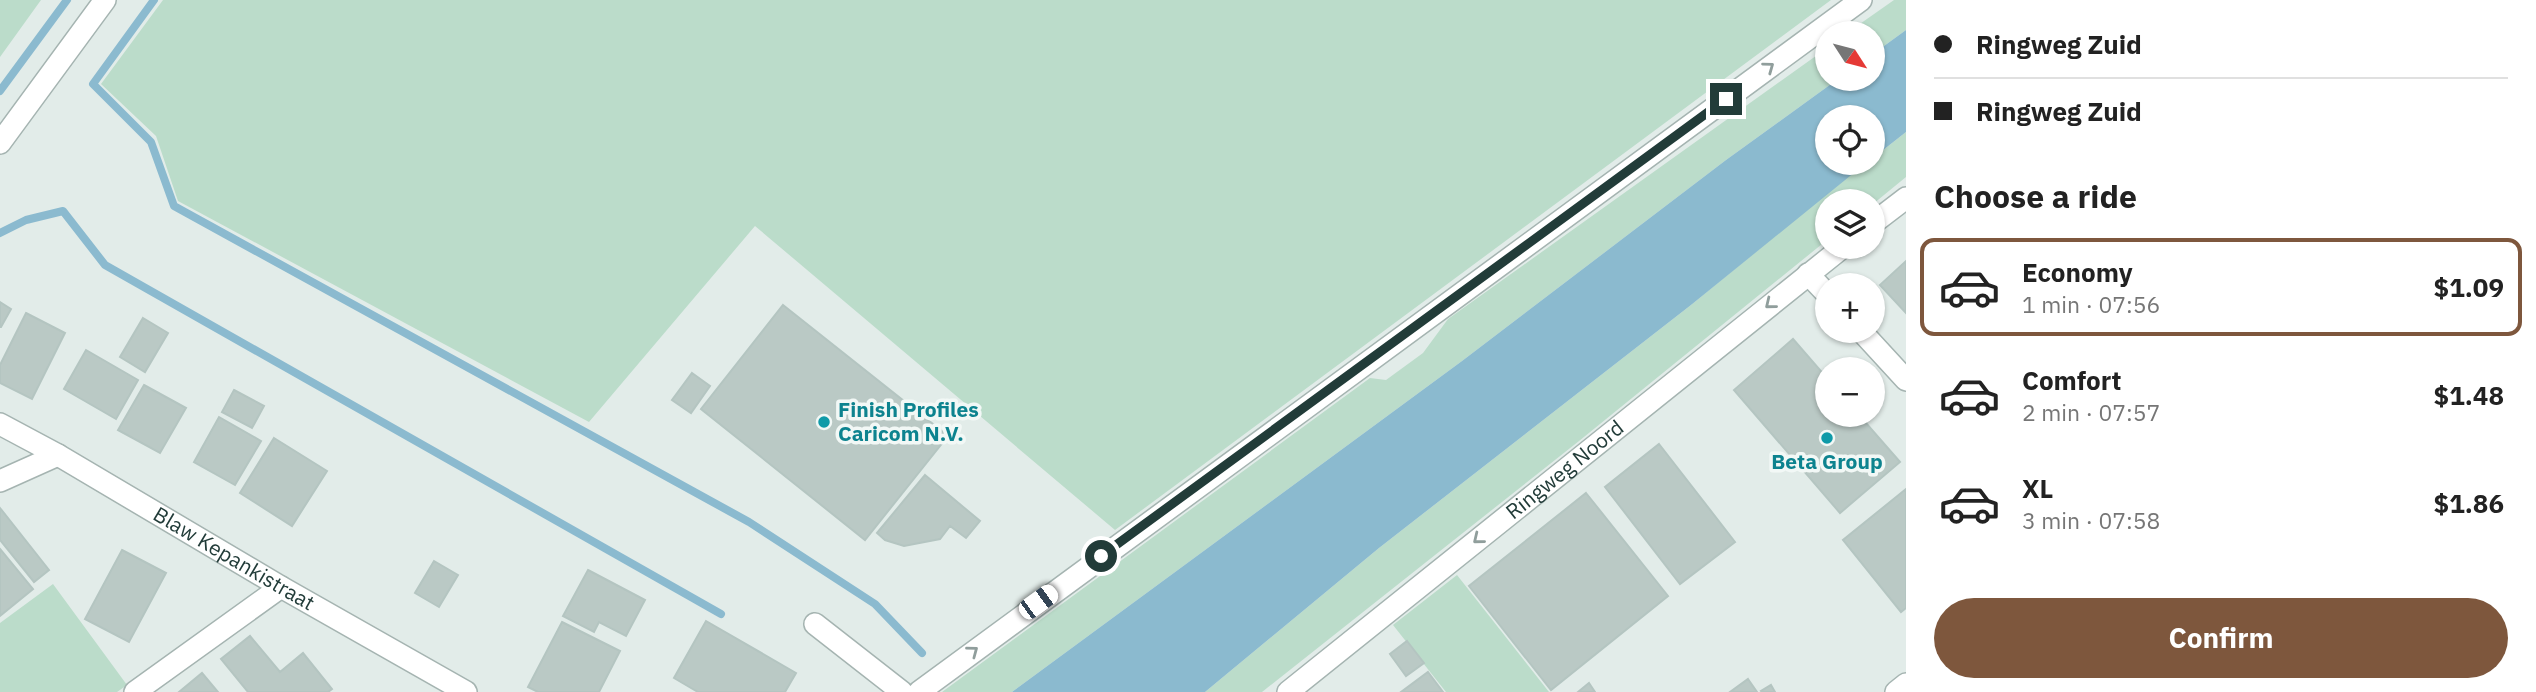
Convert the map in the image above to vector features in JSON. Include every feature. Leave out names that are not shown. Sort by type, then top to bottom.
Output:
[{"type":"street","points":[[0,143],[105,0]]},
{"type":"street","points":[[919,692],[1861,0]]},
{"type":"street","points":[[1885,214],[1906,198]]},
{"type":"street","name":"Ringweg Noord","points":[[1288,692],[1827,259]]},
{"type":"street","points":[[1808,274],[1815,281]]},
{"type":"street","points":[[1872,343],[1906,380]]},
{"type":"street","name":"Blaw Kepankistraat","points":[[0,424],[466,692]]},
{"type":"street","points":[[0,481],[58,455]]},
{"type":"street","points":[[135,692],[281,587]]},
{"type":"street","points":[[814,624],[902,692]]},
{"type":"street","points":[[1896,692],[1906,684]]},
{"type":"green space","points":[[0,0],[41,0],[0,57]]},
{"type":"green space","points":[[163,0],[1831,0],[1115,530],[755,226],[589,422],[178,201],[156,136],[101,84]]},
{"type":"green space","points":[[1894,0],[1906,0],[1906,30],[1885,45],[1885,21],[1864,21]]},
{"type":"green space","points":[[1815,57],[1815,91],[1821,91],[1726,160],[1462,361],[1012,692],[942,692],[1370,378],[1386,380],[1423,353],[1448,319]]},
{"type":"green space","points":[[1906,132],[1906,177],[1885,194],[1885,189],[1832,189],[1850,175],[1885,175],[1885,149]]},
{"type":"green space","points":[[1815,203],[1815,250],[1579,441],[1262,692],[1205,692],[1379,548],[1691,305]]},
{"type":"green space","points":[[1457,575],[1549,692],[1446,692],[1393,625]]},
{"type":"green space","points":[[53,584],[127,685],[117,692],[0,692],[0,623]]},
{"type":"water","points":[[1906,30],[1906,132],[1885,149],[1885,105],[1815,105],[1815,175],[1851,175],[1834,189],[1815,189],[1815,204],[1691,305],[1379,548],[1205,692],[1012,692],[1462,361],[1726,160],[1821,91],[1885,91],[1885,45]]},
{"type":"building","points":[[1906,261],[1906,313],[1885,290],[1885,280]]},
{"type":"building","points":[[0,302],[11,309],[1,327],[0,327]]},
{"type":"building","name":"Finish Profiles Caricom N.V.","points":[[783,305],[948,436],[865,540],[701,409]]},
{"type":"building","points":[[26,313],[65,333],[32,399],[0,383],[0,365]]},
{"type":"building","points":[[143,318],[168,333],[145,372],[120,357]]},
{"type":"building","name":"Beta Group","points":[[1793,339],[1815,364],[1815,427],[1869,427],[1900,462],[1840,513],[1734,390]]},
{"type":"building","points":[[86,350],[138,380],[116,419],[64,389]]},
{"type":"building","points":[[692,373],[710,386],[691,413],[672,400]]},
{"type":"building","points":[[144,385],[186,408],[160,453],[118,430]]},
{"type":"building","points":[[234,390],[264,406],[252,428],[222,412]]},
{"type":"building","points":[[219,417],[261,441],[235,485],[194,462]]},
{"type":"building","points":[[274,438],[327,471],[292,526],[240,493]]},
{"type":"building","points":[[1659,444],[1735,542],[1680,584],[1605,487]]},
{"type":"building","points":[[925,475],[980,521],[966,538],[950,526],[940,539],[904,546],[885,540],[877,533]]},
{"type":"building","points":[[1906,489],[1906,608],[1901,612],[1843,540]]},
{"type":"building","points":[[1586,493],[1668,596],[1551,690],[1469,586]]},
{"type":"building","points":[[0,508],[49,570],[34,582],[0,540]]},
{"type":"building","points":[[0,549],[33,589],[0,616]]},
{"type":"building","points":[[122,550],[166,573],[129,642],[85,619]]},
{"type":"building","points":[[434,561],[458,575],[439,607],[415,593]]},
{"type":"building","points":[[588,570],[645,600],[626,636],[599,622],[594,632],[563,616]]},
{"type":"building","points":[[706,621],[796,673],[785,692],[698,692],[674,678]]},
{"type":"building","points":[[562,622],[620,651],[599,692],[538,692],[528,687]]},
{"type":"building","points":[[250,636],[280,672],[303,653],[332,689],[328,692],[248,692],[221,659]]},
{"type":"building","points":[[1407,641],[1424,663],[1406,676],[1390,654]]},
{"type":"building","points":[[1428,672],[1443,692],[1401,692]]},
{"type":"building","points":[[202,673],[218,692],[179,692]]},
{"type":"building","points":[[1748,679],[1757,692],[1730,692]]},
{"type":"building","points":[[1589,683],[1595,692],[1578,692]]},
{"type":"building","points":[[1771,685],[1775,692],[1761,691]]},
{"type":"waterway","points":[[0,91],[67,0]]},
{"type":"waterway","points":[[154,0],[93,84],[151,142],[174,206],[749,522],[875,604],[922,653]]},
{"type":"waterway","points":[[0,233],[26,220],[63,211],[105,265],[721,614]]},
{"type":"place","name":"Finish Profiles Caricom N.V.","points":[[824,422]]},
{"type":"place","name":"Beta Group","points":[[1827,438]]},
{"type":"route","points":[[1101,556],[1726,99]]}]
